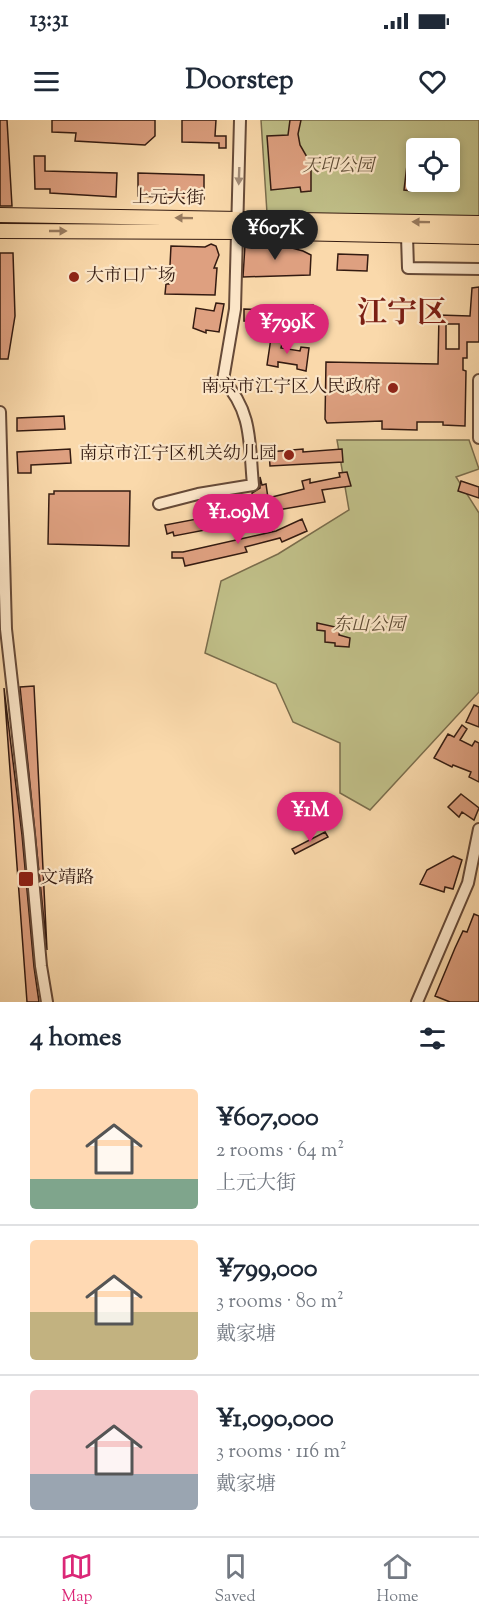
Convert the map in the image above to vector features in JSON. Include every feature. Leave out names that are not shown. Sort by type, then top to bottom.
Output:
[{"type":"main road","name":"上元大街","points":[[0,215],[237,225],[407,236],[479,237]]},
{"type":"main road","name":"上元大街","points":[[0,231],[237,225],[479,224]]},
{"type":"street","points":[[159,504],[198,494],[253,485],[248,421],[237,395],[223,380],[235,309],[240,120]]},
{"type":"street","points":[[407,236],[408,268],[479,269]]},
{"type":"street","points":[[479,380],[479,438]]},
{"type":"street","points":[[0,412],[6,629],[29,834],[40,966],[47,1002]]},
{"type":"street","points":[[417,1002],[468,883],[479,829]]},
{"type":"green space","name":"天印公园","points":[[261,120],[479,120],[479,218],[267,213]]},
{"type":"green space","name":"东山公园","points":[[337,440],[469,440],[479,469],[456,477],[479,513],[479,692],[370,810],[340,793],[340,743],[293,722],[276,684],[205,653],[221,581],[278,554],[349,510]]},
{"type":"building","points":[[0,120],[7,120],[12,206],[0,206]]},
{"type":"building","points":[[52,120],[155,120],[155,136],[145,145],[75,141],[76,133],[52,132]]},
{"type":"building","points":[[182,120],[216,120],[215,136],[226,136],[226,148],[219,148],[219,143],[182,142]]},
{"type":"building","points":[[290,120],[301,120],[298,134],[300,145],[311,164],[311,191],[301,192],[300,187],[271,190],[267,136],[288,135]]},
{"type":"building","points":[[34,156],[45,156],[45,171],[117,173],[116,197],[50,193],[50,189],[35,189]]},
{"type":"building","points":[[138,173],[204,175],[204,199],[138,196]]},
{"type":"building","points":[[211,244],[216,246],[219,255],[214,268],[217,268],[215,295],[165,294],[166,284],[169,284],[171,246],[205,247]]},
{"type":"building","points":[[245,245],[281,245],[303,251],[311,255],[310,275],[243,277]]},
{"type":"building","points":[[0,253],[13,253],[15,316],[8,359],[0,359]]},
{"type":"building","points":[[338,254],[368,255],[367,271],[337,270]]},
{"type":"building","points":[[479,287],[479,342],[467,342],[467,358],[463,358],[463,370],[466,371],[465,426],[443,425],[443,422],[417,422],[417,430],[382,429],[382,421],[327,423],[325,419],[326,362],[438,364],[439,315],[470,316],[472,288]],"holes":[[[446,324],[459,324],[459,349],[446,349]]]},
{"type":"building","points":[[216,303],[224,304],[219,332],[206,330],[206,333],[193,328],[196,308],[214,311]]},
{"type":"building","points":[[291,305],[313,305],[313,315],[291,315]]},
{"type":"building","points":[[244,309],[285,311],[285,323],[244,321]]},
{"type":"building","points":[[271,338],[283,339],[281,348],[300,351],[301,347],[309,348],[306,371],[297,369],[297,365],[278,362],[278,367],[267,365]]},
{"type":"building","points":[[64,416],[65,429],[17,431],[17,418]]},
{"type":"building","points":[[70,449],[71,463],[31,465],[31,473],[18,473],[17,452]]},
{"type":"building","points":[[303,449],[303,452],[342,449],[343,462],[270,466],[269,452]]},
{"type":"building","points":[[347,472],[351,486],[322,490],[325,502],[248,515],[246,502],[253,501],[252,493],[260,488],[260,477],[262,485],[266,484],[268,498],[304,489],[302,481],[310,479],[310,483],[340,477],[339,473]]},
{"type":"building","points":[[461,481],[479,487],[479,498],[458,491]]},
{"type":"building","points":[[54,491],[130,491],[129,546],[48,544],[49,494],[54,494]]},
{"type":"building","points":[[223,514],[226,526],[174,536],[173,532],[167,534],[165,525]]},
{"type":"building","points":[[302,519],[307,531],[282,542],[280,538],[245,547],[247,552],[185,566],[183,558],[172,558],[172,552],[183,552],[276,531]]},
{"type":"building","points":[[317,623],[340,628],[339,635],[350,638],[349,647],[335,646],[335,643],[325,642],[325,631],[317,630]]},
{"type":"building","points":[[34,686],[47,950],[20,687]]},
{"type":"building","points":[[4,688],[22,835],[39,1002],[27,1002]]},
{"type":"building","points":[[474,705],[479,707],[479,727],[466,722]]},
{"type":"building","points":[[462,725],[467,729],[460,740],[472,746],[475,741],[479,743],[479,782],[469,777],[471,772],[453,765],[452,767],[434,758],[448,734],[454,737]]},
{"type":"building","points":[[461,794],[479,808],[474,820],[462,812],[459,817],[448,807]]},
{"type":"building","points":[[325,832],[328,837],[295,854],[292,849]]},
{"type":"building","points":[[453,856],[462,860],[453,889],[445,887],[444,892],[420,884],[427,870]]},
{"type":"building","points":[[474,914],[479,916],[479,1002],[450,1002],[435,996],[463,931],[467,932]]},
{"type":"place","name":"大市口广场","points":[[74,277]]},
{"type":"place","name":"南京市江宁区人民政府","points":[[393,388]]},
{"type":"place","name":"南京市江宁区机关幼儿园","points":[[289,455]]},
{"type":"place","name":"文靖路","points":[[26,879]]},
{"type":"district","name":"江宁区","points":[[402,314]]}]
